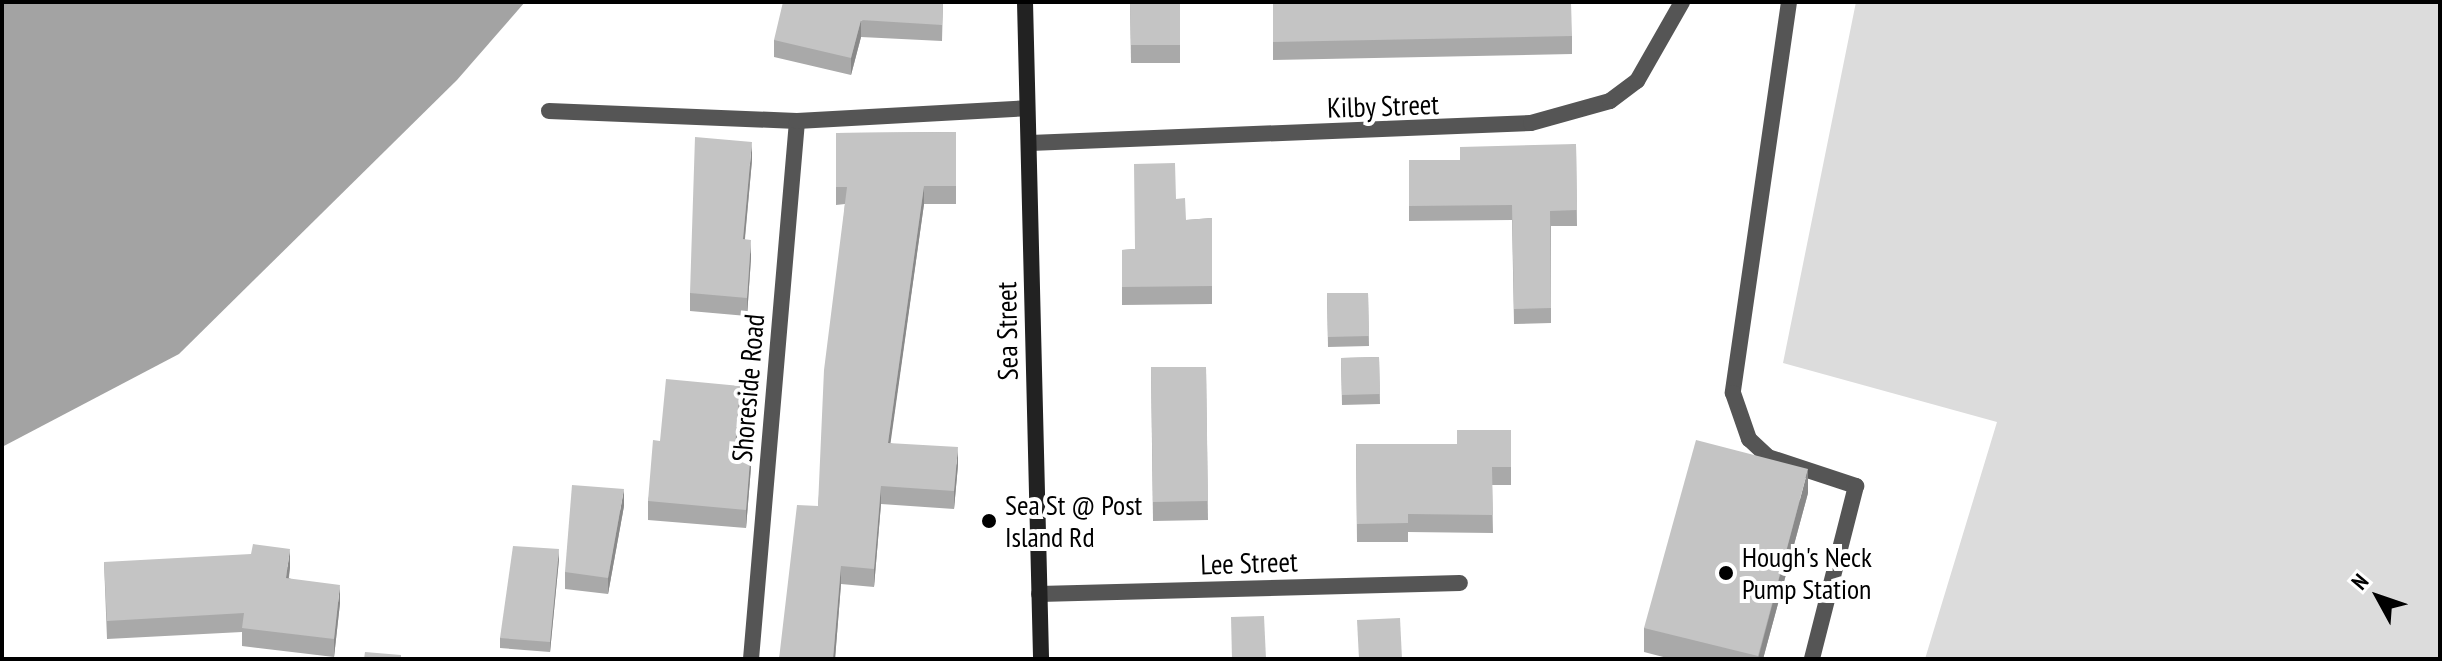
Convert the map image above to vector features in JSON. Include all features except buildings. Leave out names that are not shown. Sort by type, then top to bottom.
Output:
[{"type":"main road","name":"Sea Street","points":[[1025,2],[1041,659]]},
{"type":"street","name":"Kilby Street","points":[[1030,143],[1531,123],[1610,101],[1637,81],[1682,2]]},
{"type":"street","points":[[1789,2],[1733,393],[1749,439],[1768,457],[1856,486],[1812,659]]},
{"type":"street","points":[[549,111],[797,121],[1027,108]]},
{"type":"street","name":"Shoreside Road","points":[[751,659],[797,121]]},
{"type":"street","name":"Lee Street","points":[[1039,594],[1460,583]]},
{"type":"shaded area","points":[[2,2],[525,2],[457,80],[179,354],[2,447]]},
{"type":"shaded area","points":[[1856,2],[2440,2],[2440,659],[1925,659],[1997,422],[1783,363]]},
{"type":"place","name":"Sea St @ Post Island Rd","points":[[989,521]]},
{"type":"place","name":"Hough's Neck Pump Station","points":[[1726,573]]}]
